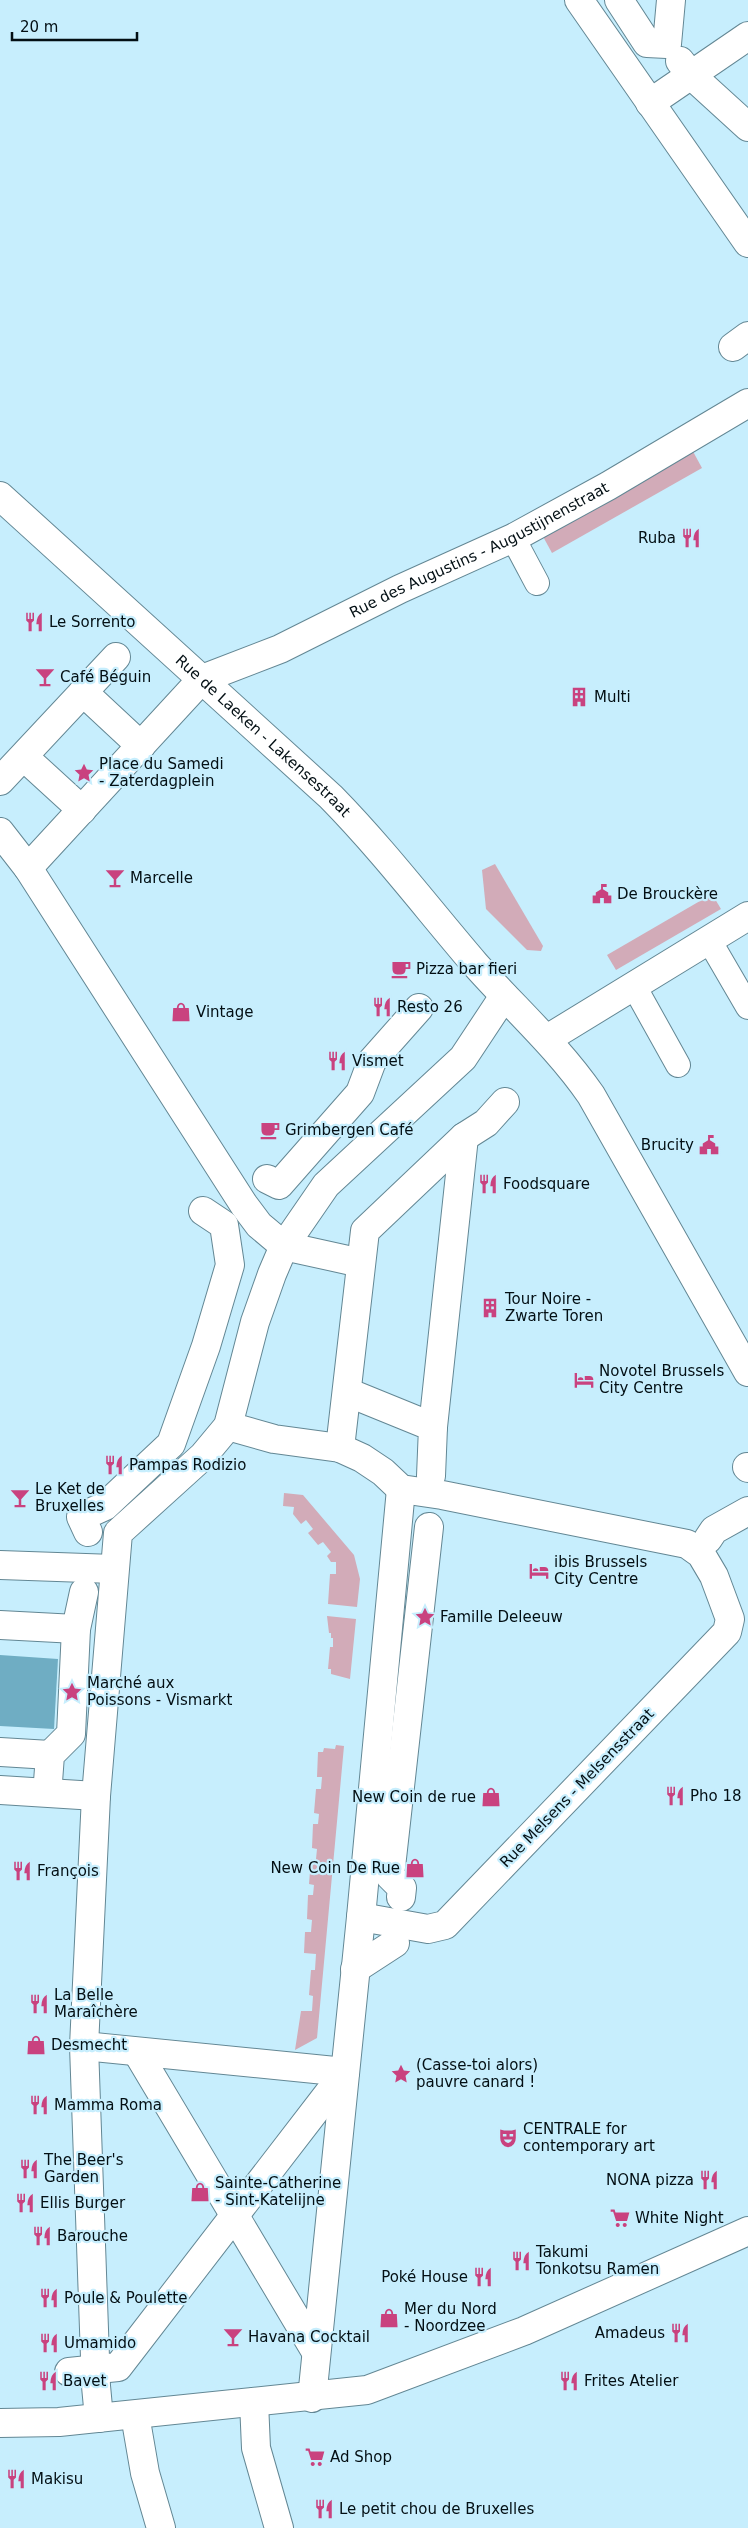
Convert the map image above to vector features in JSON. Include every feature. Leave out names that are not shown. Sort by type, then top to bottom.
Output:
[{"type":"street","points":[[579,0],[748,243]]},
{"type":"street","points":[[619,0],[647,43],[661,25],[691,75],[748,127]]},
{"type":"street","points":[[650,103],[748,36]]},
{"type":"street","name":"Rue des Augustins - Augustijnenstraat","points":[[202,679],[280,649],[400,589],[513,538],[608,486],[748,403]]},
{"type":"street","name":"Rue de Laeken - Lakensestraat","points":[[0,496],[271,740],[374,841],[504,996],[571,1066],[591,1095],[748,1372]]},
{"type":"street","points":[[0,781],[116,657]]},
{"type":"street","points":[[28,868],[202,679]]},
{"type":"street","points":[[83,692],[141,746]]},
{"type":"street","points":[[24,757],[82,810]]},
{"type":"street","points":[[0,832],[28,868],[244,1205],[259,1225],[284,1246],[362,1263]]},
{"type":"street","points":[[547,1039],[748,916]]},
{"type":"street","points":[[99,2418],[84,2046],[96,1796],[118,1533],[203,1456],[228,1426],[255,1322],[284,1246],[326,1185],[463,1058],[504,996]]},
{"type":"street","points":[[259,1178],[279,1185],[360,1093],[372,1061],[419,1008]]},
{"type":"street","points":[[340,1448],[365,1231],[464,1137],[486,1123],[505,1102]]},
{"type":"street","points":[[431,1476],[433,1427],[464,1137]]},
{"type":"street","points":[[88,1532],[81,1517],[105,1506],[171,1444],[206,1346],[230,1265],[221,1217]]},
{"type":"street","points":[[347,1392],[433,1427]]},
{"type":"street","points":[[228,1426],[274,1439],[340,1448],[376,1467],[401,1489],[361,1917],[312,2398]]},
{"type":"street","name":"Rue Melsens - Melsensstraat","points":[[361,1917],[428,1928],[445,1925],[727,1632],[730,1619],[714,1576],[701,1554],[677,1541],[442,1495],[401,1489]]},
{"type":"street","points":[[708,1539],[714,1530],[748,1511]]},
{"type":"street","points":[[401,1897],[402,1888],[390,1876],[429,1527]]},
{"type":"street","points":[[0,1565],[114,1569]]},
{"type":"street","points":[[48,1782],[50,1755],[71,1734],[76,1629],[84,1592]]},
{"type":"street","points":[[0,1625],[76,1629]]},
{"type":"street","points":[[0,1752],[50,1755]]},
{"type":"street","points":[[0,1790],[96,1796]]},
{"type":"street","points":[[355,1969],[395,1943]]},
{"type":"street","points":[[84,2046],[137,2052],[209,2050],[345,2072]]},
{"type":"street","points":[[137,2052],[316,2352]]},
{"type":"street","points":[[69,2372],[118,2367],[233,2214],[345,2072]]},
{"type":"street","points":[[0,2423],[59,2422],[312,2398],[367,2390],[524,2331],[748,2231]]},
{"type":"street","points":[[254,2402],[256,2448],[279,2528]]},
{"type":"street","points":[[135,2415],[145,2473],[161,2528]]},
{"type":"lane","points":[[513,538],[537,583]]},
{"type":"lane","points":[[709,940],[748,1007]]},
{"type":"lane","points":[[634,986],[678,1065]]},
{"type":"shaded area","points":[[690,446],[702,468],[552,553],[540,531]]},
{"type":"shaded area","points":[[495,864],[543,946],[541,951],[527,950],[486,909],[482,870]]},
{"type":"shaded area","points":[[712,894],[721,909],[616,970],[607,955]]},
{"type":"shaded area","points":[[284,1493],[303,1495],[354,1555],[360,1579],[357,1607],[328,1604],[330,1574],[336,1574],[336,1562],[331,1562],[327,1556],[331,1552],[323,1542],[318,1545],[308,1533],[313,1529],[306,1520],[301,1524],[293,1514],[294,1507],[283,1506]]},
{"type":"shaded area","points":[[327,1616],[356,1619],[350,1679],[331,1674],[331,1669],[328,1669],[330,1647],[333,1647],[333,1638],[331,1638],[331,1633],[329,1633]]},
{"type":"shaded area","points":[[336,1745],[344,1746],[317,2038],[295,2050],[301,2011],[312,2011],[313,1996],[309,1995],[311,1970],[315,1970],[316,1954],[304,1953],[305,1932],[311,1932],[312,1920],[307,1919],[308,1895],[313,1895],[314,1885],[309,1884],[311,1859],[316,1859],[317,1849],[312,1848],[313,1824],[318,1824],[319,1814],[314,1813],[316,1789],[321,1789],[322,1777],[317,1777],[318,1752],[323,1752],[324,1748],[335,1749]]},
{"type":"water","points":[[0,1655],[58,1659],[54,1729],[0,1726]]},
{"type":"place","name":"Ruba","points":[[691,538]]},
{"type":"place","name":"Le Sorrento","points":[[34,622]]},
{"type":"place","name":"Café Béguin","points":[[45,677]]},
{"type":"place","name":"Multi","points":[[579,697]]},
{"type":"place","name":"Place du Samedi - Zaterdagplein","points":[[84,773]]},
{"type":"place","name":"Marcelle","points":[[115,878]]},
{"type":"place","name":"De Brouckère","points":[[602,894]]},
{"type":"place","name":"Pizza bar fieri","points":[[401,969]]},
{"type":"place","name":"Resto 26","points":[[382,1007]]},
{"type":"place","name":"Vintage","points":[[181,1012]]},
{"type":"place","name":"Vismet","points":[[337,1061]]},
{"type":"place","name":"Grimbergen Café","points":[[270,1130]]},
{"type":"place","name":"Brucity","points":[[709,1145]]},
{"type":"place","name":"Foodsquare","points":[[488,1184]]},
{"type":"place","name":"Tour Noire - Zwarte Toren","points":[[490,1308]]},
{"type":"place","name":"Novotel Brussels City Centre","points":[[584,1380]]},
{"type":"place","name":"Pampas Rodizio","points":[[114,1465]]},
{"type":"place","name":"Le Ket de Bruxelles","points":[[20,1498]]},
{"type":"place","name":"ibis Brussels City Centre","points":[[539,1571]]},
{"type":"place","name":"Famille Deleeuw","points":[[425,1617]]},
{"type":"place","name":"Marché aux Poissons - Vismarkt","points":[[72,1692]]},
{"type":"place","name":"Pho 18","points":[[675,1796]]},
{"type":"place","name":"New Coin de rue","points":[[491,1797]]},
{"type":"place","name":"New Coin De Rue","points":[[415,1868]]},
{"type":"place","name":"François","points":[[22,1871]]},
{"type":"place","name":"La Belle Maraîchère","points":[[39,2004]]},
{"type":"place","name":"Desmecht","points":[[36,2045]]},
{"type":"place","name":"(Casse-toi alors) pauvre canard !","points":[[401,2074]]},
{"type":"place","name":"Mamma Roma","points":[[39,2105]]},
{"type":"place","name":"CENTRALE for contemporary art","points":[[508,2138]]},
{"type":"place","name":"The Beer's Garden","points":[[29,2169]]},
{"type":"place","name":"NONA pizza","points":[[709,2180]]},
{"type":"place","name":"Sainte-Catherine - Sint-Katelijne","points":[[200,2192]]},
{"type":"place","name":"Ellis Burger","points":[[25,2203]]},
{"type":"place","name":"White Night","points":[[620,2218]]},
{"type":"place","name":"Barouche","points":[[42,2236]]},
{"type":"place","name":"Takumi Tonkotsu Ramen","points":[[521,2261]]},
{"type":"place","name":"Poké House","points":[[483,2277]]},
{"type":"place","name":"Poule & Poulette","points":[[49,2298]]},
{"type":"place","name":"Mer du Nord - Noordzee","points":[[389,2318]]},
{"type":"place","name":"Amadeus","points":[[680,2333]]},
{"type":"place","name":"Havana Cocktail","points":[[233,2337]]},
{"type":"place","name":"Umamido","points":[[49,2343]]},
{"type":"place","name":"Bavet","points":[[48,2381]]},
{"type":"place","name":"Frites Atelier","points":[[569,2381]]},
{"type":"place","name":"Ad Shop","points":[[315,2457]]},
{"type":"place","name":"Makisu","points":[[16,2479]]},
{"type":"place","name":"Le petit chou de Bruxelles","points":[[324,2509]]}]
